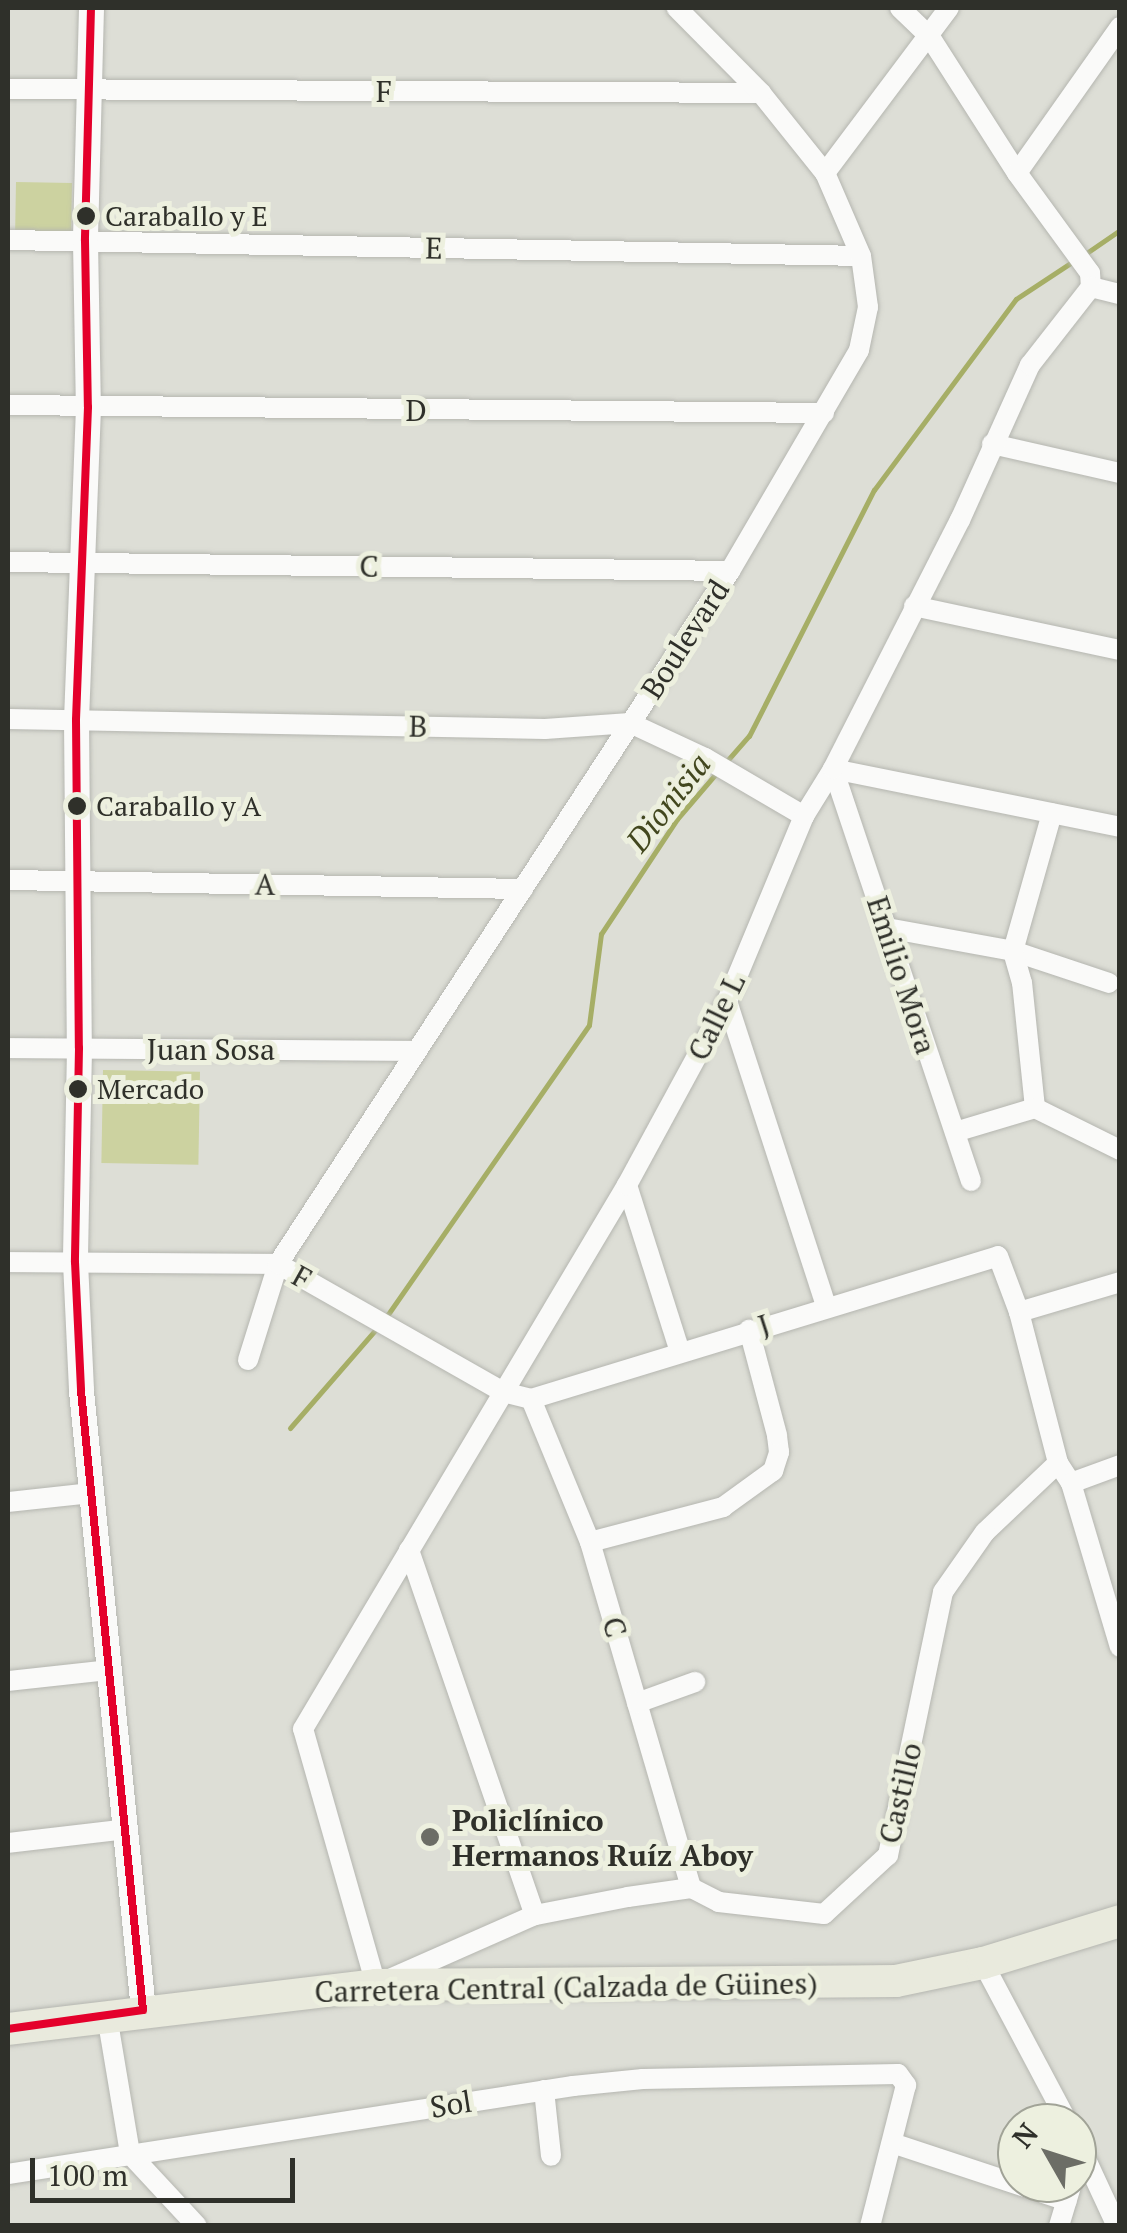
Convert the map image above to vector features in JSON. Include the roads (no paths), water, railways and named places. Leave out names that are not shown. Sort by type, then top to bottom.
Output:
[{"type":"main road","name":"Carretera Central (Calzada de Güines)","points":[[8,2028],[376,1985],[896,1981],[982,1963],[1120,1921]]},
{"type":"street","points":[[91,8],[85,241],[88,407],[76,720],[79,1048],[74,1262],[90,1492],[143,2010]]},
{"type":"street","name":"Boulevard","points":[[248,1360],[278,1264],[730,570],[859,350],[868,308],[861,256],[825,173],[761,93],[677,8]]},
{"type":"street","points":[[900,8],[930,37],[1017,173],[1072,246],[1090,280],[1120,294]]},
{"type":"street","points":[[825,173],[950,8]]},
{"type":"street","points":[[1017,173],[1120,27]]},
{"type":"street","name":"F","points":[[8,89],[761,93]]},
{"type":"street","name":"E","points":[[8,240],[861,256]]},
{"type":"street","name":"Calle L","points":[[376,1985],[304,1729],[628,1185],[727,1001],[804,816],[834,769],[960,520],[1030,365],[1090,280]]},
{"type":"street","name":"D","points":[[8,406],[824,413]]},
{"type":"street","points":[[992,444],[1120,473]]},
{"type":"street","name":"C","points":[[8,562],[730,570]]},
{"type":"street","points":[[914,606],[1120,650]]},
{"type":"street","name":"B","points":[[8,719],[545,729],[630,723],[705,758],[804,816]]},
{"type":"street","points":[[834,769],[1120,827]]},
{"type":"street","name":"Emilio Mora","points":[[834,769],[971,1181]]},
{"type":"street","points":[[1035,1108],[1022,984],[1014,951],[1052,813]]},
{"type":"street","name":"A","points":[[8,880],[522,889]]},
{"type":"street","points":[[886,928],[1014,951],[1109,983]]},
{"type":"street","points":[[727,1001],[826,1305]]},
{"type":"street","name":"Juan Sosa","points":[[8,1048],[416,1051]]},
{"type":"street","points":[[954,1132],[1035,1108],[1120,1150]]},
{"type":"street","points":[[628,1185],[680,1352]]},
{"type":"street","name":"J","points":[[531,1399],[826,1305],[998,1256],[1019,1312]]},
{"type":"street","name":"F","points":[[8,1262],[278,1264],[503,1392]]},
{"type":"street","points":[[1120,1282],[1019,1312],[1058,1463],[1072,1483],[1120,1647]]},
{"type":"street","points":[[590,1542],[723,1507],[773,1471],[780,1452],[778,1435],[749,1330]]},
{"type":"street","points":[[503,1392],[531,1399]]},
{"type":"street","name":"C","points":[[531,1399],[590,1542],[691,1888]]},
{"type":"street","name":"Castillo","points":[[376,1985],[536,1915],[691,1888],[719,1902],[824,1914],[888,1855],[943,1592],[985,1532],[1058,1463]]},
{"type":"street","points":[[1072,1483],[1120,1465]]},
{"type":"street","points":[[8,1502],[90,1492]]},
{"type":"street","points":[[409,1550],[536,1915]]},
{"type":"street","points":[[8,1681],[109,1670]]},
{"type":"street","points":[[637,1703],[694,1682]]},
{"type":"street","points":[[8,1843],[127,1829]]},
{"type":"street","points":[[982,1963],[1057,2103]]},
{"type":"street","points":[[107,2016],[130,2154],[197,2226]]},
{"type":"street","name":"Sol","points":[[8,2174],[544,2090],[642,2079],[898,2074],[906,2085],[892,2143]]},
{"type":"street","points":[[544,2090],[552,2156]]},
{"type":"street","points":[[870,2226],[892,2143],[997,2172]]},
{"type":"street","points":[[1097,2186],[1118,2226]]},
{"type":"waterway","name":"Dionisia","points":[[1085,254],[1120,230]]},
{"type":"waterway","name":"Dionisia","points":[[726,762],[749,736],[874,490],[1016,299],[1075,260]]},
{"type":"waterway","name":"Dionisia","points":[[384,1320],[589,1025],[601,934],[677,819],[719,770]]},
{"type":"waterway","name":"Dionisia","points":[[290,1428],[377,1328]]},
{"type":"place","name":"Caraballo y E","points":[[86,216]]},
{"type":"place","name":"Caraballo y A","points":[[77,806]]},
{"type":"place","name":"Mercado","points":[[78,1089]]},
{"type":"place","name":"Policlínico Hermanos Ruíz Aboy","points":[[430,1837]]}]
